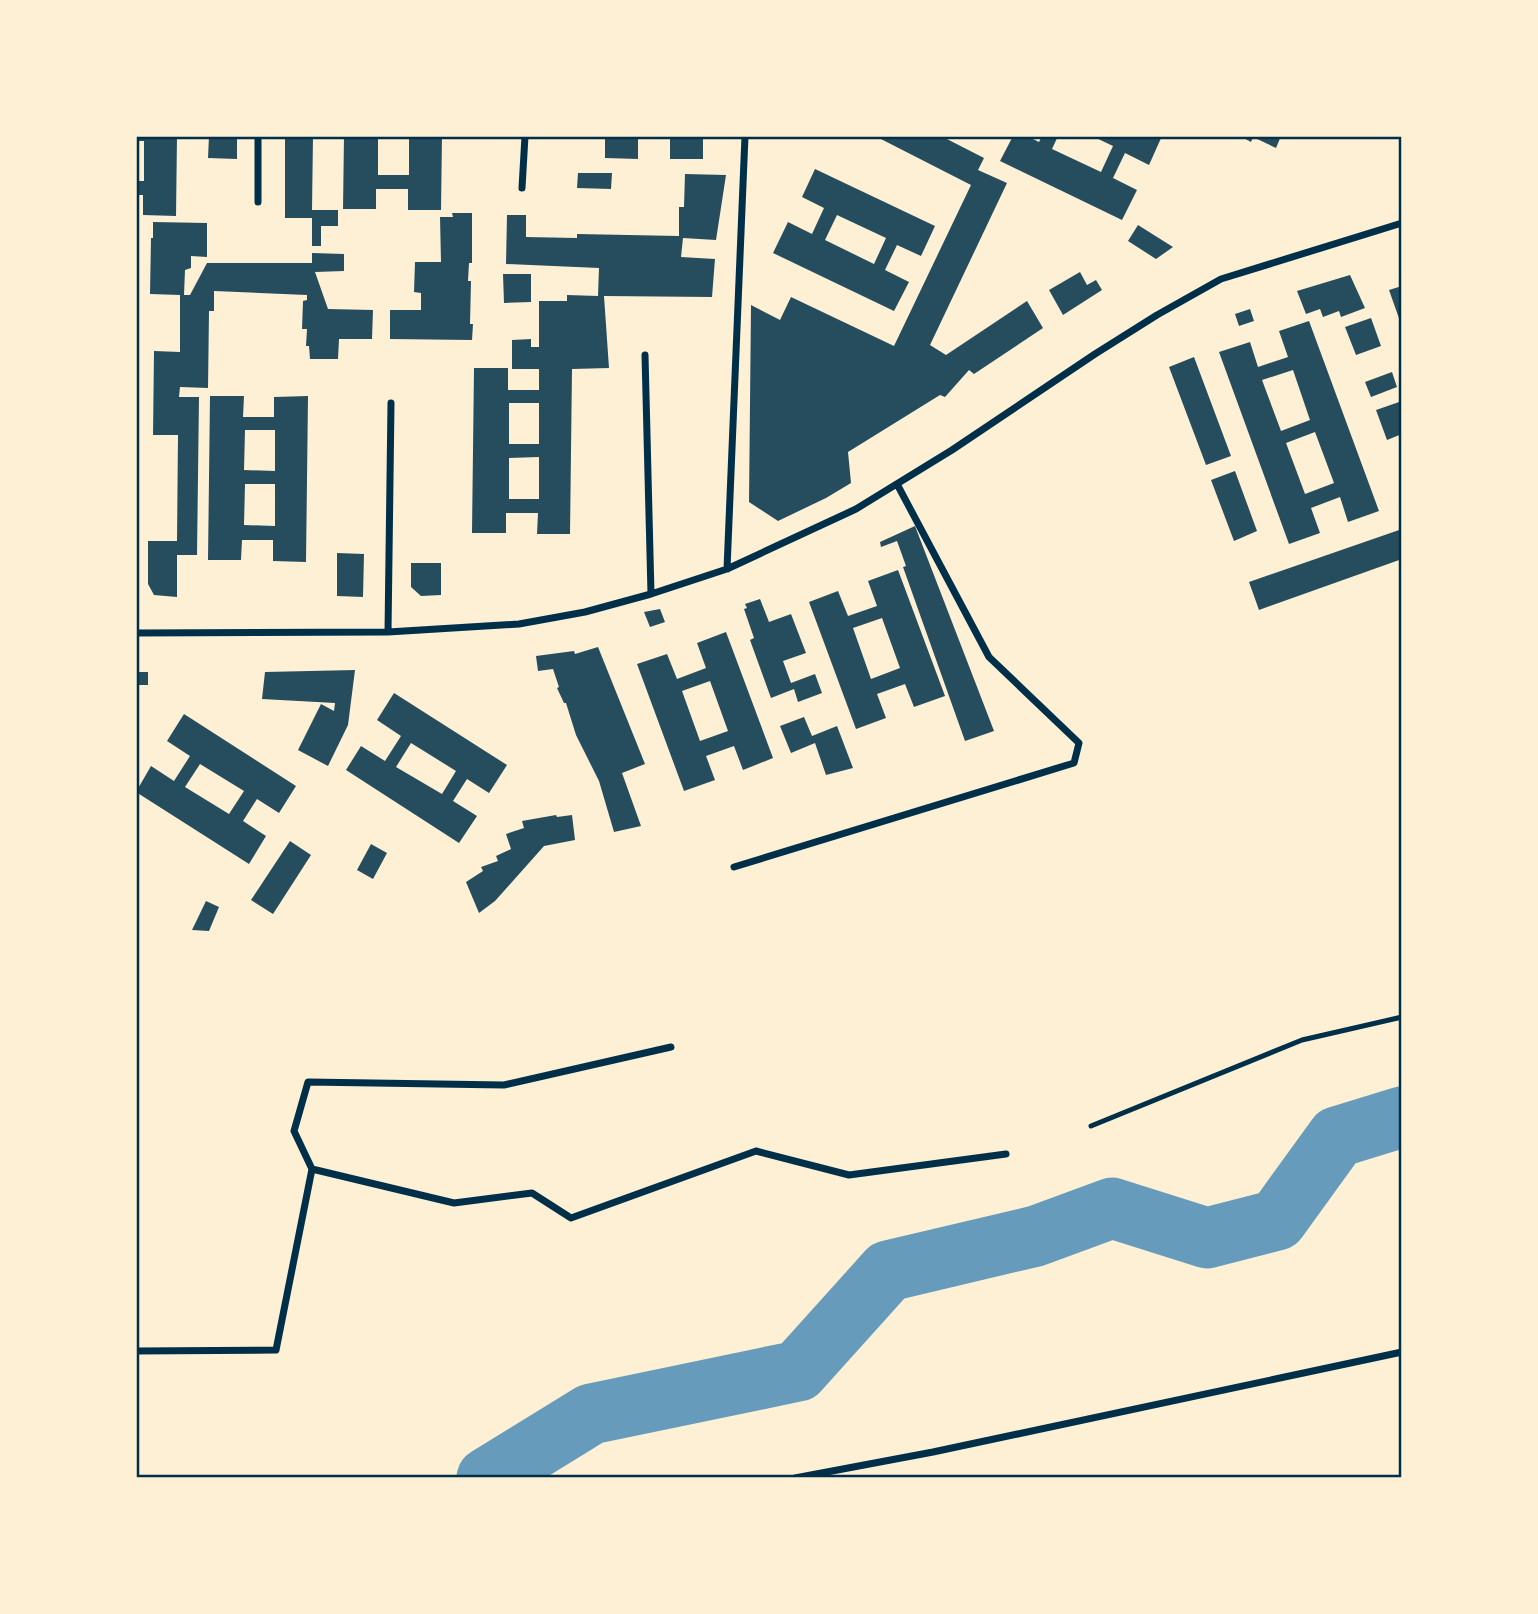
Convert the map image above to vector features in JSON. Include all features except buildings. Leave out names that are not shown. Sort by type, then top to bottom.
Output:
[{"type":"street","points":[[258,136],[258,202]]},
{"type":"street","points":[[522,188],[525,136]]},
{"type":"street","points":[[727,569],[745,136]]},
{"type":"street","points":[[136,633],[388,632],[519,624],[585,612],[651,594],[727,569],[856,509],[952,450],[1095,354],[1221,279],[1402,223]]},
{"type":"street","points":[[645,355],[651,594]]},
{"type":"street","points":[[388,632],[391,403]]},
{"type":"street","points":[[734,867],[1074,763],[1079,743],[989,657],[897,484]]},
{"type":"street","points":[[136,1351],[276,1350],[313,1170],[295,1131],[308,1082],[504,1085],[671,1047]]},
{"type":"street","points":[[313,1170],[454,1203],[532,1193],[571,1218],[756,1151],[849,1175],[1006,1154]]},
{"type":"street","points":[[795,1478],[846,1474],[1402,1352]]},
{"type":"lane","points":[[1091,1126],[1302,1040],[1402,1017]]},
{"type":"waterway","points":[[487,1478],[591,1414],[798,1371],[888,1271],[1036,1236],[1112,1208],[1207,1238],[1277,1220],[1337,1137],[1402,1117]]}]
